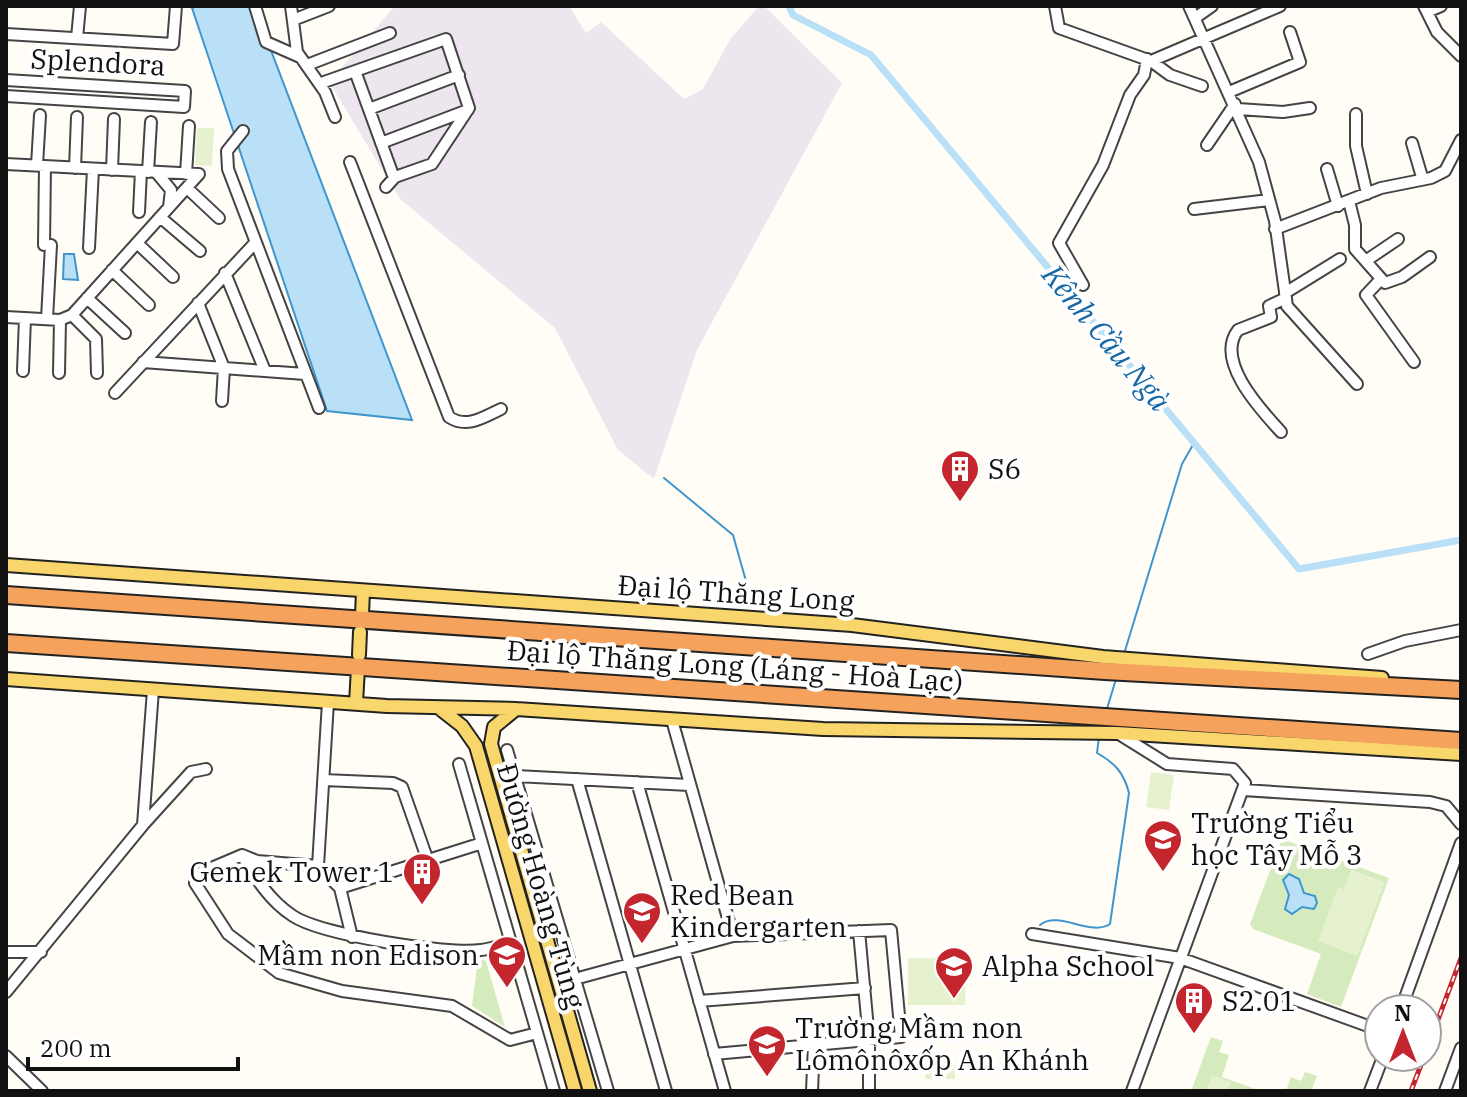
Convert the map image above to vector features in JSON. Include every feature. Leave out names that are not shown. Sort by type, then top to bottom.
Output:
[{"type":"highway","name":"Đại lộ Thăng Long (Láng - Hoà Lạc)","points":[[6,595],[1104,664],[1125,672],[1461,690]]},
{"type":"highway","name":"Đại lộ Thăng Long (Láng - Hoà Lạc)","points":[[6,643],[1114,728],[1461,741]]},
{"type":"main road","name":"Đại lộ Thăng Long","points":[[6,565],[861,626],[1104,664],[1140,661],[1461,684]]},
{"type":"main road","points":[[362,615],[363,591]]},
{"type":"main road","points":[[356,703],[360,632]]},
{"type":"main road","points":[[6,679],[328,702],[516,709],[823,729],[1085,724]]},
{"type":"main road","name":"Đường Hoàng Tùng","points":[[439,708],[462,726],[476,746],[575,1091]]},
{"type":"main road","name":"Đường Hoàng Tùng","points":[[516,709],[494,727],[491,744],[590,1091]]},
{"type":"main road","points":[[1114,728],[1159,735],[1461,754]]},
{"type":"street","points":[[77,38],[80,6]]},
{"type":"street","points":[[6,34],[173,44],[176,6]]},
{"type":"street","points":[[255,6],[266,42],[303,61],[390,33]]},
{"type":"street","points":[[291,6],[292,34],[303,61],[325,92],[335,117]]},
{"type":"street","points":[[293,20],[329,6]]},
{"type":"street","points":[[1055,6],[1059,28],[1149,60],[1170,75],[1202,86]]},
{"type":"street","points":[[1189,6],[1236,107],[1269,200],[1287,306],[1357,384]]},
{"type":"street","points":[[1195,18],[1212,6]]},
{"type":"street","points":[[1083,285],[1059,243],[1103,165],[1130,95],[1144,75],[1149,60],[1280,6]]},
{"type":"street","points":[[1441,6],[1425,9],[1437,32],[1461,56]]},
{"type":"street","points":[[1229,92],[1300,62],[1290,32]]},
{"type":"street","points":[[324,82],[446,39],[469,100],[468,110],[432,164],[394,178],[386,187]]},
{"type":"street","points":[[355,71],[394,178]]},
{"type":"street","points":[[369,109],[459,75]]},
{"type":"street","name":"Splendora","points":[[6,80],[185,91],[184,107],[6,96]]},
{"type":"street","points":[[1236,107],[1283,112],[1310,108]]},
{"type":"street","points":[[1207,145],[1211,134],[1236,107]]},
{"type":"street","points":[[381,143],[468,110]]},
{"type":"street","points":[[1356,114],[1356,146],[1367,194]]},
{"type":"street","points":[[40,115],[48,245],[47,319]]},
{"type":"street","points":[[75,168],[77,117]]},
{"type":"street","points":[[112,170],[114,119]]},
{"type":"street","points":[[139,212],[148,172],[151,122]]},
{"type":"street","points":[[186,174],[189,126]]},
{"type":"street","points":[[243,131],[232,142],[226,157],[254,244],[319,408]]},
{"type":"street","points":[[1275,229],[1367,194],[1422,177],[1431,178],[1445,171],[1461,140]]},
{"type":"street","points":[[1412,143],[1422,177]]},
{"type":"street","points":[[350,162],[449,417],[459,422],[473,422],[501,409]]},
{"type":"street","points":[[6,164],[199,174],[72,315],[60,320],[6,317]]},
{"type":"street","points":[[89,248],[93,169]]},
{"type":"street","points":[[1327,169],[1355,225],[1355,249],[1385,283],[1402,277],[1430,257]]},
{"type":"street","points":[[148,172],[171,190],[163,214]]},
{"type":"street","points":[[187,188],[219,218]]},
{"type":"street","points":[[1194,209],[1269,200]]},
{"type":"street","points":[[163,214],[200,251]]},
{"type":"street","points":[[1367,260],[1398,239]]},
{"type":"street","points":[[137,243],[173,277]]},
{"type":"street","points":[[115,393],[254,244]]},
{"type":"street","points":[[1281,432],[1242,383],[1234,340],[1238,330],[1271,317],[1269,306],[1340,259]]},
{"type":"street","points":[[112,270],[149,305]]},
{"type":"street","points":[[225,273],[265,371]]},
{"type":"street","points":[[1381,279],[1366,295],[1414,362]]},
{"type":"street","points":[[87,298],[125,333]]},
{"type":"street","points":[[198,303],[224,368],[222,401]]},
{"type":"street","points":[[72,315],[96,339],[97,373]]},
{"type":"street","points":[[23,371],[25,318]]},
{"type":"street","points":[[59,373],[60,320]]},
{"type":"street","points":[[143,362],[305,374]]},
{"type":"street","points":[[1368,654],[1405,641],[1461,630]]},
{"type":"street","points":[[143,825],[153,690]]},
{"type":"street","points":[[318,866],[328,702]]},
{"type":"street","points":[[672,720],[733,936]]},
{"type":"street","points":[[1114,728],[1160,760],[1178,765],[1233,769],[1243,779],[1243,790],[1132,1091]]},
{"type":"street","points":[[1159,735],[1155,746],[1160,760]]},
{"type":"street","points":[[507,750],[608,1091]]},
{"type":"street","points":[[459,764],[479,844],[554,1091]]},
{"type":"street","points":[[6,992],[143,825],[191,772],[206,769]]},
{"type":"street","points":[[516,776],[689,785]]},
{"type":"street","points":[[577,779],[666,1091]]},
{"type":"street","points":[[324,780],[393,783],[402,787],[428,861]]},
{"type":"street","points":[[637,782],[725,1091]]},
{"type":"street","points":[[1243,790],[1430,802],[1446,806],[1461,824]]},
{"type":"street","points":[[1407,993],[1461,843]]},
{"type":"street","points":[[340,888],[479,844]]},
{"type":"street","points":[[242,855],[266,893],[295,917],[352,937],[479,951],[511,942]]},
{"type":"street","points":[[352,937],[340,888],[318,866],[257,861],[242,855],[202,872],[195,883],[228,934],[279,973],[342,991],[452,1006],[510,1040],[537,1033]]},
{"type":"street","points":[[582,977],[733,936],[891,930],[901,1037],[714,1054]]},
{"type":"street","points":[[859,931],[869,1040],[869,1091]]},
{"type":"street","points":[[1032,934],[1180,958],[1363,1024]]},
{"type":"street","points":[[6,952],[41,952]]},
{"type":"street","points":[[699,1001],[865,988]]},
{"type":"street","points":[[812,1091],[814,1044]]},
{"type":"street","points":[[1445,1091],[1459,1053]]},
{"type":"street","points":[[7,1058],[38,1090]]},
{"type":"shaded area","points":[[395,6],[569,6],[586,33],[601,22],[684,99],[703,89],[731,38],[759,6],[764,6],[842,83],[697,350],[654,479],[618,450],[555,328],[400,199],[329,82]]},
{"type":"green space","points":[[197,128],[214,128],[212,166],[195,165]]},
{"type":"green space","points":[[1151,772],[1174,775],[1169,810],[1146,807]]},
{"type":"green space","points":[[1282,839],[1389,878],[1341,1007],[1307,994],[1321,954],[1253,929],[1250,924]]},
{"type":"green space","points":[[1351,870],[1385,882],[1357,956],[1318,941],[1338,887],[1344,889]]},
{"type":"green space","points":[[908,958],[966,958],[965,1005],[908,1005]]},
{"type":"green space","points":[[483,959],[505,1027],[472,1006],[477,967]]},
{"type":"green space","points":[[1211,1037],[1223,1041],[1219,1052],[1229,1055],[1222,1077],[1261,1091],[1191,1091]]},
{"type":"green space","points":[[926,1064],[955,1065],[955,1079],[925,1079]]},
{"type":"green space","points":[[1305,1072],[1317,1076],[1311,1091],[1286,1091],[1291,1077],[1301,1081]]},
{"type":"green space","points":[[1212,1075],[1231,1082],[1227,1091],[1206,1091]]},
{"type":"water","points":[[254,6],[412,420],[327,411],[192,8]]},
{"type":"water","points":[[64,254],[74,254],[78,280],[63,279]]},
{"type":"water","points":[[1289,874],[1299,879],[1304,893],[1315,896],[1317,903],[1314,909],[1302,907],[1292,914],[1285,909],[1289,895],[1283,880]]},
{"type":"waterway","name":"Kênh Cầu Ngà","points":[[789,6],[793,15],[871,55],[1299,569],[1461,540]]},
{"type":"waterway","points":[[1124,654],[1182,464],[1194,443]]},
{"type":"waterway","points":[[664,478],[733,535],[753,606]]},
{"type":"waterway","points":[[1106,712],[1116,679]]},
{"type":"waterway","points":[[1040,925],[1056,920],[1094,928],[1110,924],[1129,793],[1118,769],[1097,753],[1099,737]]},
{"type":"railway","points":[[1443,1006],[1461,958]]},
{"type":"railway","points":[[1411,1091],[1418,1073]]},
{"type":"place","name":"S6","points":[[960,503]]},
{"type":"place","name":"Trường Tiểu học Tây Mỗ 3","points":[[1163,873]]},
{"type":"place","name":"Gemek Tower 1","points":[[422,906]]},
{"type":"place","name":"Red Bean Kindergarten","points":[[642,945]]},
{"type":"place","name":"Mầm non Edison","points":[[507,989]]},
{"type":"place","name":"Alpha School","points":[[954,1000]]},
{"type":"place","name":"S2.01","points":[[1194,1035]]},
{"type":"place","name":"Trường Mầm non Lômônôxốp An Khánh","points":[[767,1078]]}]
